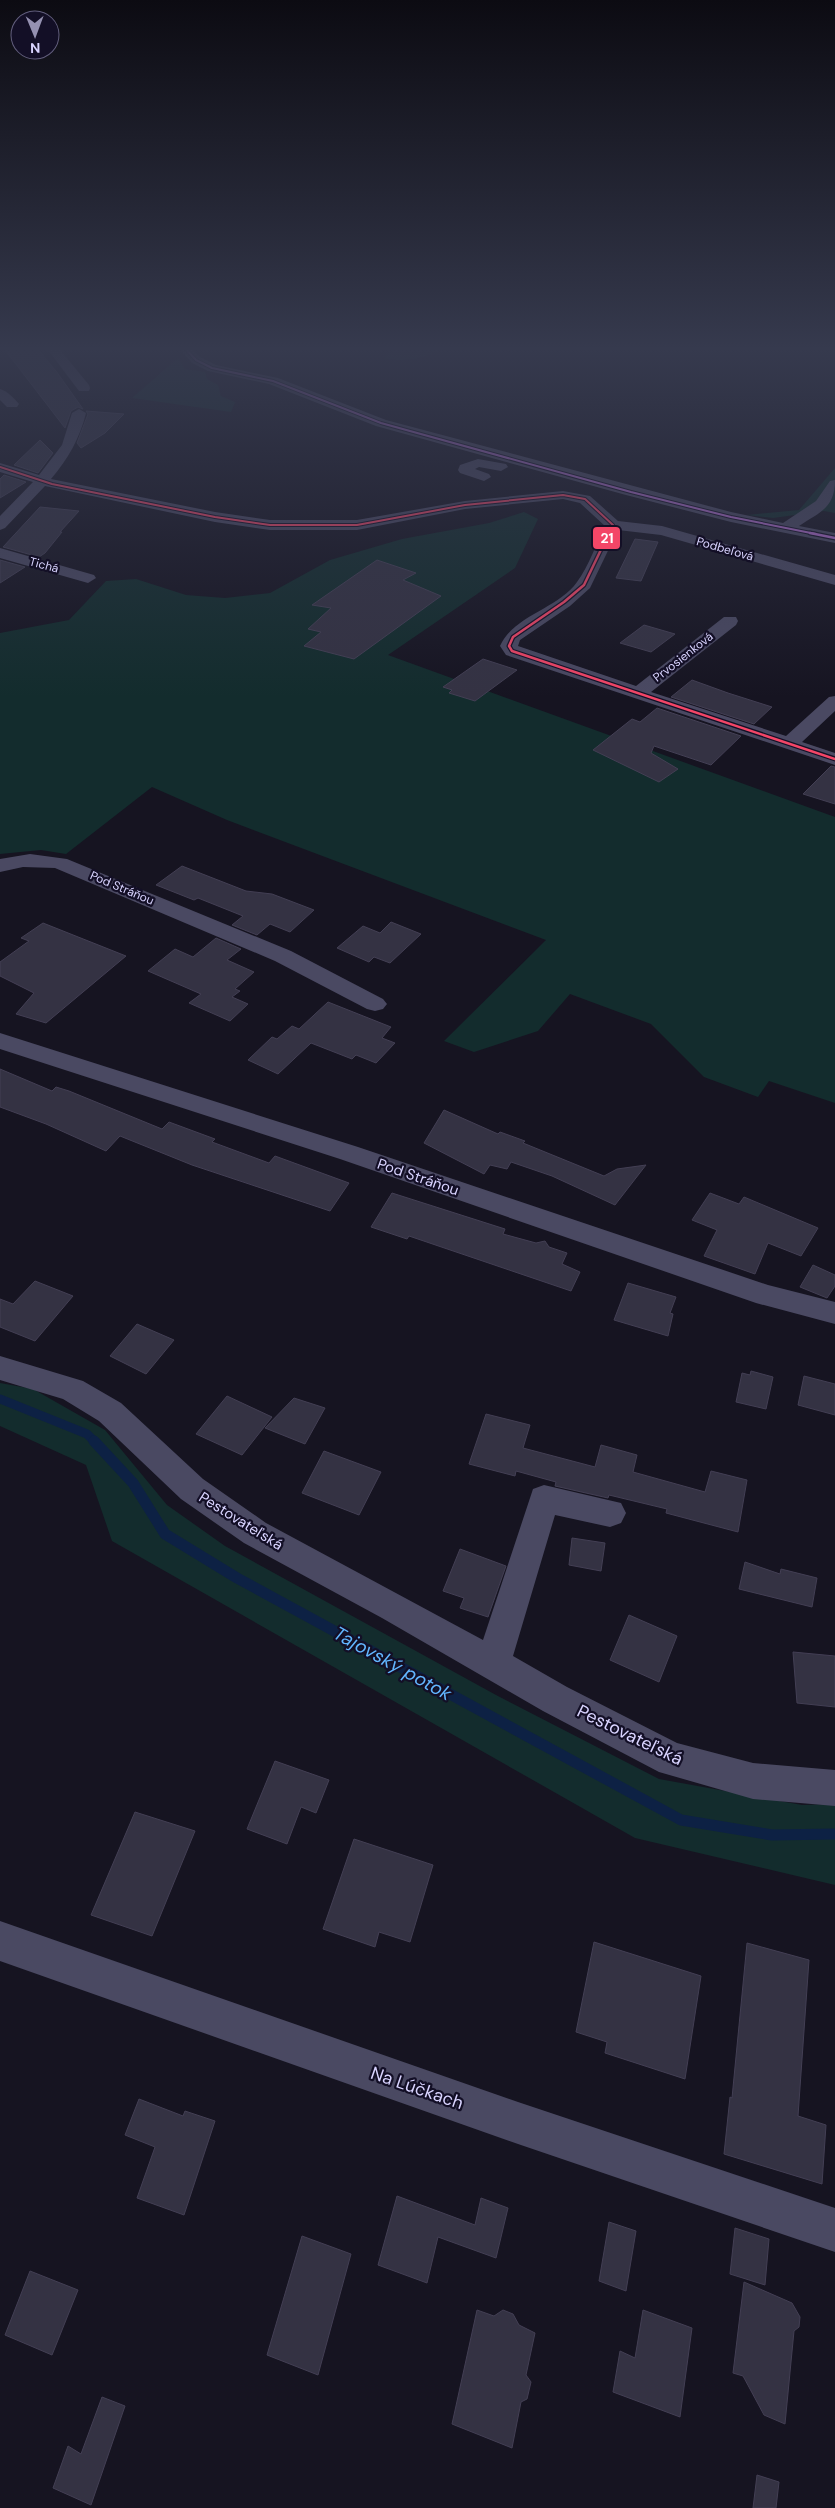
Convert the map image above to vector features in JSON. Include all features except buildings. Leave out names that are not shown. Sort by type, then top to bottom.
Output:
[{"type":"street","points":[[0,525],[54,463]]},
{"type":"street","points":[[478,463],[465,468],[465,470],[484,477]]},
{"type":"street","points":[[479,463],[491,464],[533,476],[531,481]]},
{"type":"street","points":[[526,463],[731,517],[835,538]]},
{"type":"street","points":[[0,466],[40,481],[195,518],[270,525],[328,527],[385,521],[497,501],[563,495],[585,499],[613,525]]},
{"type":"street","points":[[497,501],[531,481],[558,485],[561,487],[563,495]]},
{"type":"street","points":[[787,527],[821,504],[835,484]]},
{"type":"street","name":"Podbeľová","points":[[613,525],[668,533],[835,580]]},
{"type":"street","name":"Prvosienková","points":[[613,525],[584,585],[564,602],[513,637],[510,646],[519,654],[835,759]]},
{"type":"street","name":"Tichá","points":[[0,553],[88,578]]},
{"type":"street","name":"Prvosienková","points":[[637,694],[738,623],[713,616]]},
{"type":"street","points":[[789,744],[835,701]]},
{"type":"street","name":"Pod Stráňou","points":[[0,866],[12,861],[37,859],[60,863],[283,956],[375,1004]]},
{"type":"street","name":"Pod Stráňou","points":[[0,1042],[339,1150],[766,1295],[835,1313]]},
{"type":"street","name":"Pestovateľská","points":[[0,1368],[72,1390],[110,1412],[192,1489],[255,1533],[394,1607],[555,1699],[672,1760],[753,1781],[835,1788]]},
{"type":"street","points":[[493,1664],[538,1498],[610,1513]]},
{"type":"street","name":"Na Lúčkach","points":[[0,1941],[518,2124],[835,2230]]},
{"type":"green space","points":[[835,468],[835,513],[824,511],[773,518],[747,515],[799,510]]},
{"type":"green space","points":[[524,512],[538,519],[515,568],[388,655],[835,817],[835,1103],[769,1081],[758,1097],[704,1077],[651,1024],[570,994],[538,1031],[474,1052],[444,1041],[546,940],[227,820],[152,787],[66,854],[41,850],[0,854],[0,633],[69,620],[106,581],[136,579],[186,595],[225,598],[270,593],[330,560],[402,539],[489,523]]},
{"type":"green space","points":[[0,1383],[33,1389],[105,1430],[167,1505],[225,1546],[496,1695],[659,1779],[802,1805],[835,1804],[835,1885],[635,1838],[112,1541],[86,1465],[0,1426]]},
{"type":"waterway","name":"Tajovský potok","points":[[0,1399],[87,1434],[94,1441]]},
{"type":"waterway","name":"Tajovský potok","points":[[94,1441],[133,1483],[165,1534],[237,1578],[681,1820],[772,1835],[835,1834]]},
{"type":"transit line","points":[[526,463],[731,517],[835,538]]},
{"type":"transit line","name":"21","points":[[0,467],[52,484],[215,517],[270,525],[357,525],[409,517],[465,505],[563,495],[585,499],[613,525],[584,585],[564,602],[513,637],[509,646],[512,651],[835,759]]}]
